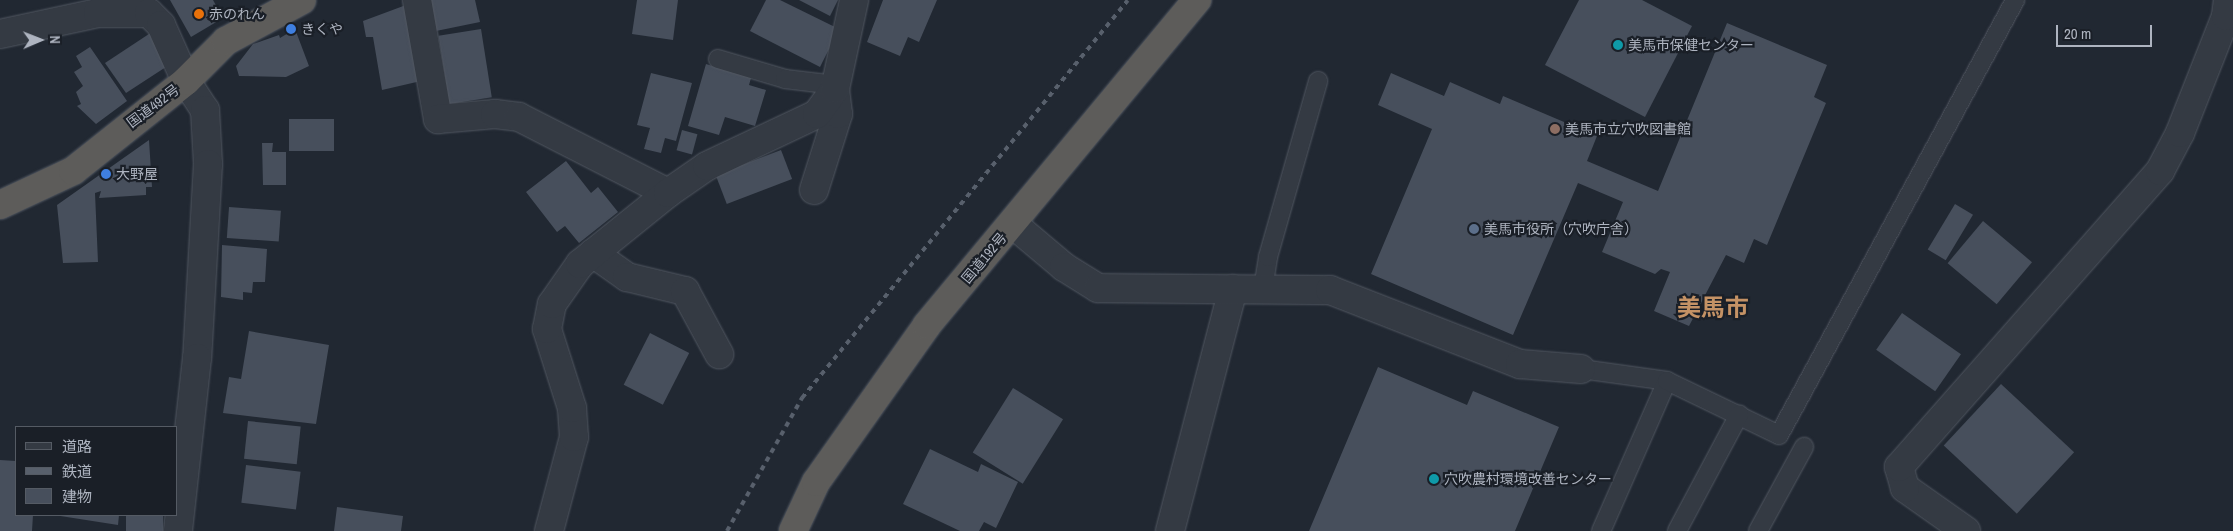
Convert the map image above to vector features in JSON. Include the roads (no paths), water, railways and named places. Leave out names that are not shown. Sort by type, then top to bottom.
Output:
[{"type":"highway","name":"国道492号","points":[[0,206],[73,171],[186,81],[226,41],[302,0]]},
{"type":"highway","name":"国道192号","points":[[793,531],[816,482],[927,325],[1013,224],[1197,0]]},
{"type":"street","points":[[417,0],[438,119],[495,114],[519,117],[668,193]]},
{"type":"street","points":[[814,190],[838,114],[835,87],[854,0]]},
{"type":"street","points":[[1966,531],[1905,488],[1899,467],[2160,171],[2180,133],[2226,16],[2228,0]]},
{"type":"street","points":[[0,34],[115,6],[152,7],[186,81],[205,110],[208,164],[197,358],[178,531]]},
{"type":"street","points":[[549,531],[574,437],[572,408],[547,329],[552,304],[593,253],[668,193],[707,166],[817,114],[835,87]]},
{"type":"street","points":[[1013,224],[1064,267],[1098,288],[1330,290],[1520,364],[1581,369]]},
{"type":"street","points":[[593,253],[627,277],[685,292],[719,354]]},
{"type":"street","points":[[1170,531],[1233,289]]},
{"type":"lane","points":[[1779,435],[2015,0]]},
{"type":"lane","points":[[718,59],[785,79],[835,87]]},
{"type":"lane","points":[[1263,289],[1268,257],[1318,81]]},
{"type":"lane","points":[[1581,369],[1667,380],[1808,449],[1758,531]]},
{"type":"lane","points":[[1601,531],[1667,380]]},
{"type":"lane","points":[[1677,531],[1739,415]]},
{"type":"railway","points":[[727,531],[802,398],[1128,0]]},
{"type":"place","name":"赤のれん","points":[[199,14]]},
{"type":"place","name":"きくや","points":[[291,29]]},
{"type":"place","name":"美馬市保健センター","points":[[1618,45]]},
{"type":"place","name":"美馬市立穴吹図書館","points":[[1555,129]]},
{"type":"place","name":"大野屋","points":[[106,174]]},
{"type":"place","name":"美馬市役所（穴吹庁舎）","points":[[1474,229]]},
{"type":"place","name":"穴吹農村環境改善センター","points":[[1434,479]]},
{"type":"district","name":"美馬市","points":[[1713,308]]}]
